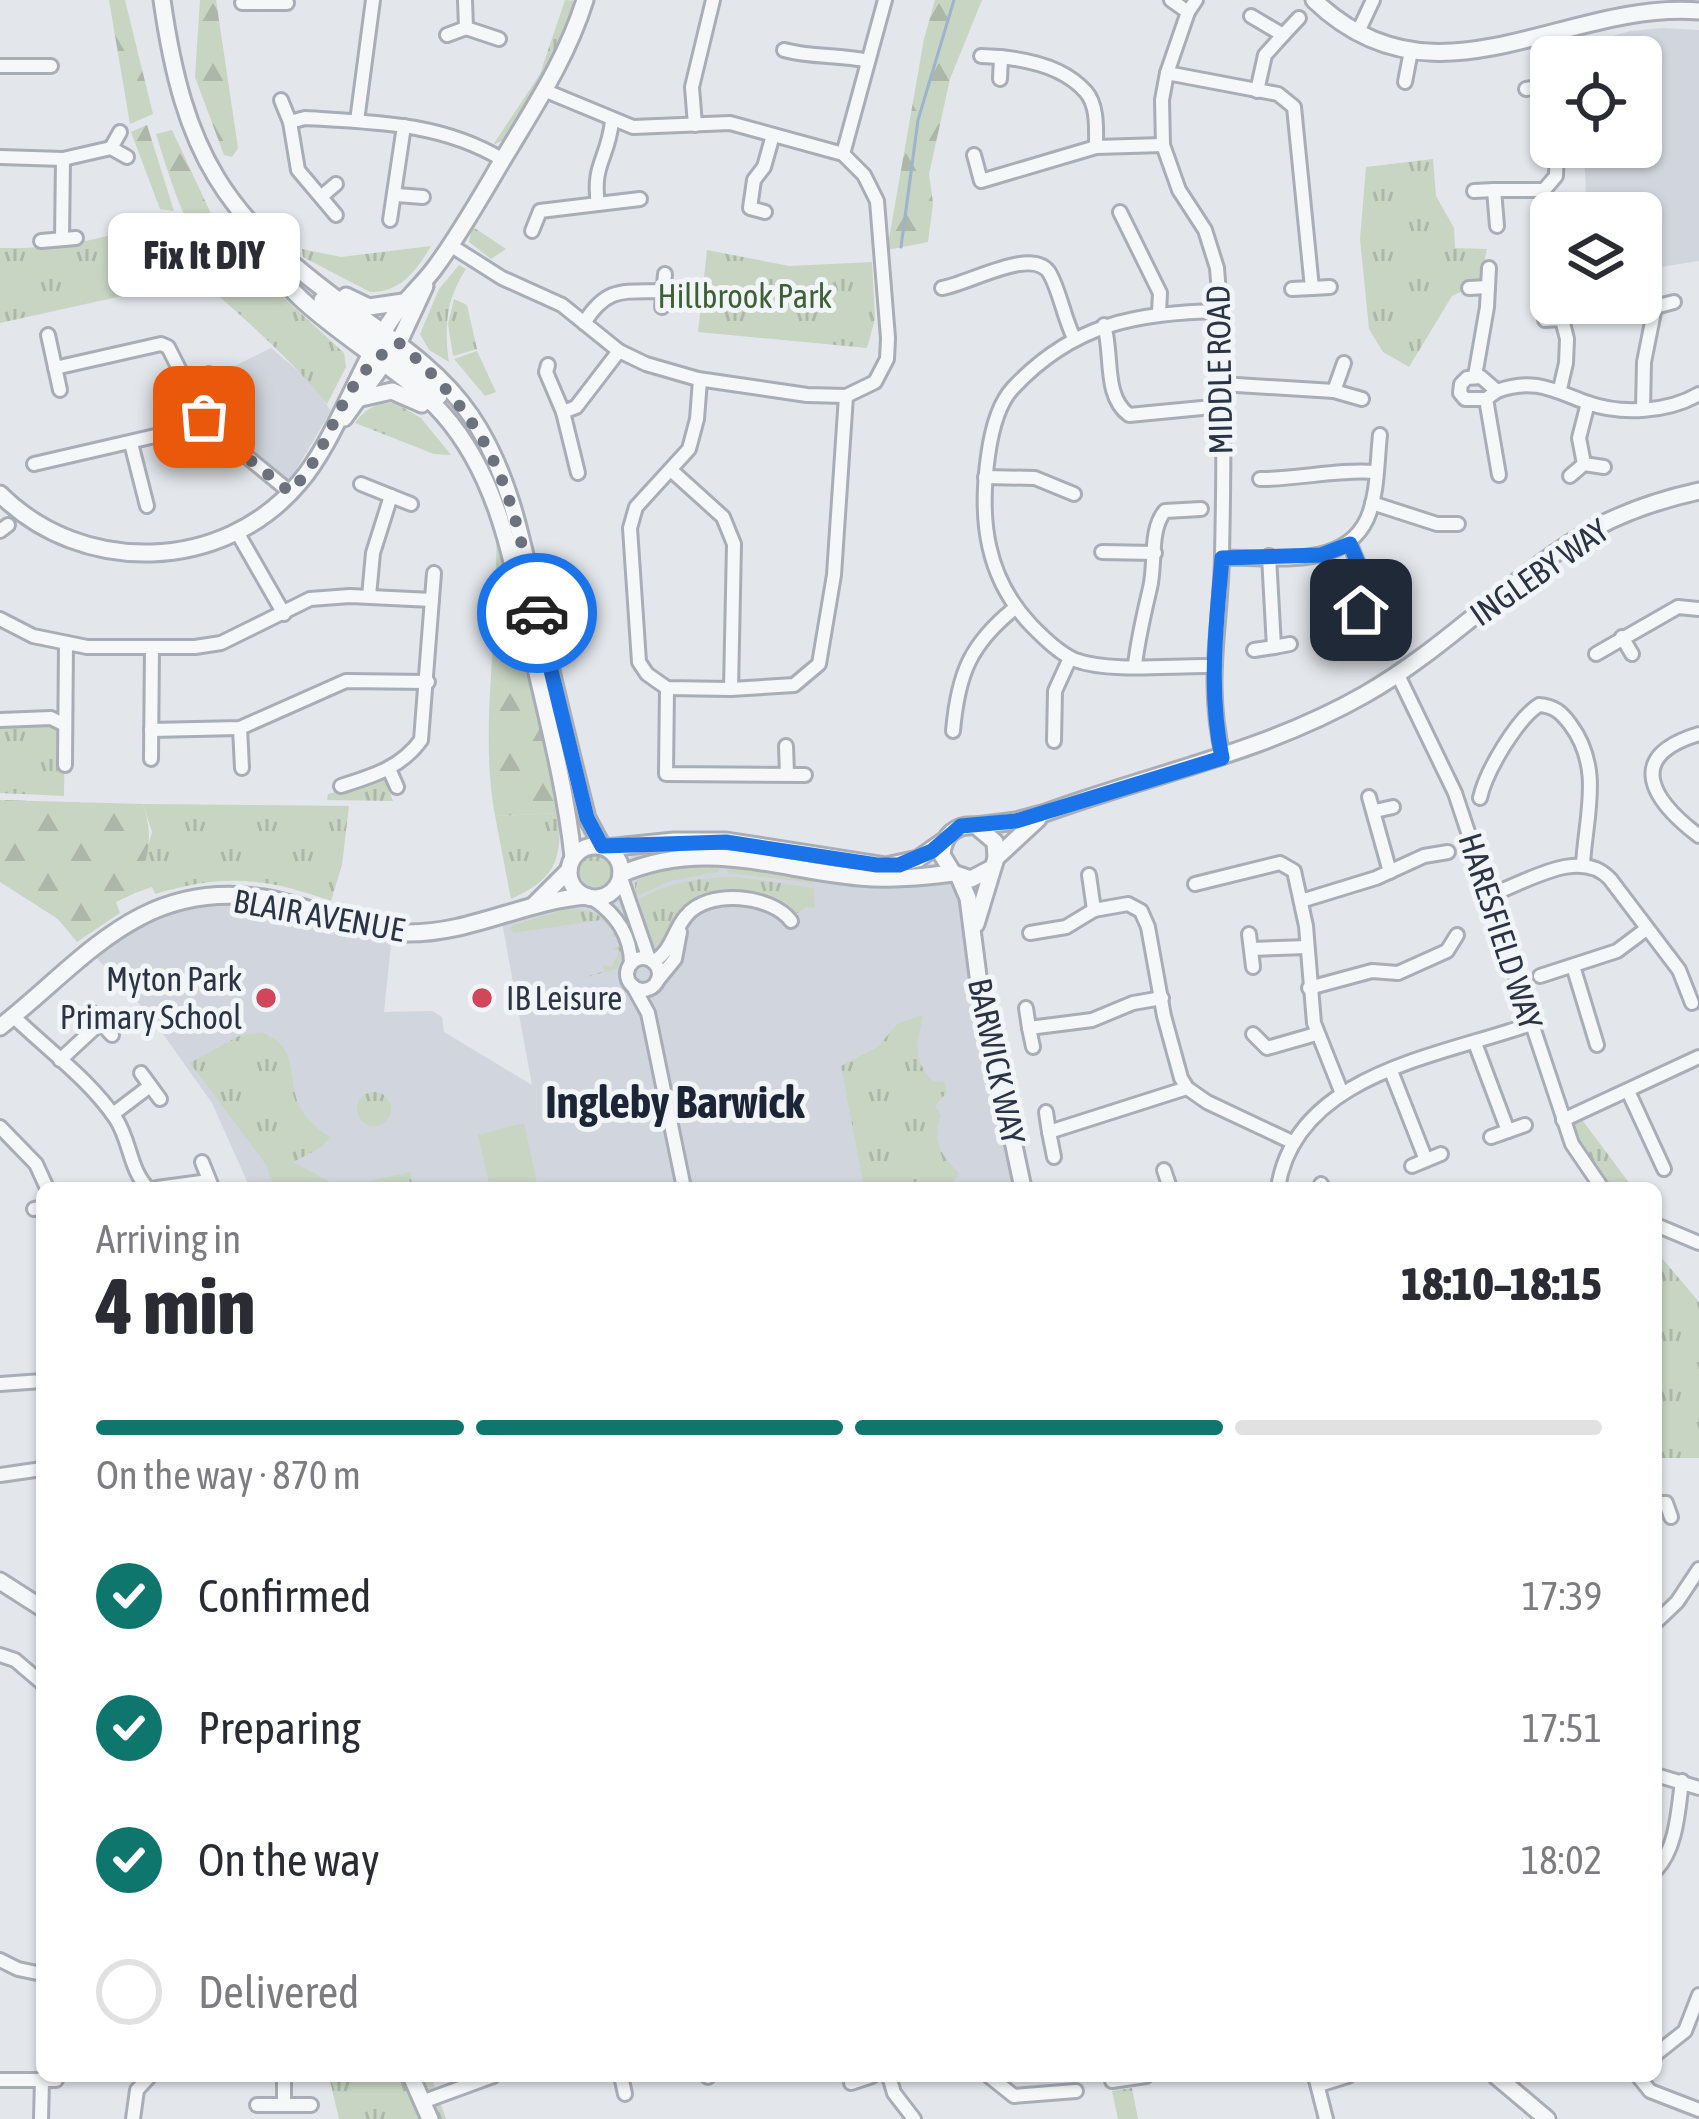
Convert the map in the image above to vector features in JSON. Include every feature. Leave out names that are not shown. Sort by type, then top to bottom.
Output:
[{"type":"street","points":[[162,0],[174,69],[192,128],[223,189],[257,234],[307,276],[427,396],[476,460],[501,522],[557,758],[571,883],[619,922],[629,942],[628,977],[648,1013],[683,1182]]},
{"type":"street","points":[[357,122],[373,0]]},
{"type":"street","points":[[465,0],[466,28]]},
{"type":"street","points":[[0,494],[20,514],[58,536],[118,552],[179,552],[212,544],[273,510],[358,399],[404,302],[451,244],[546,91],[585,0]]},
{"type":"street","points":[[843,154],[885,0]]},
{"type":"street","points":[[1171,0],[1192,6]]},
{"type":"street","points":[[1314,0],[1358,32],[1411,51],[1457,53],[1635,14],[1699,11]]},
{"type":"street","points":[[1358,32],[1373,0]]},
{"type":"street","points":[[694,125],[692,87],[708,1]]},
{"type":"street","points":[[242,3],[287,3]]},
{"type":"street","name":"MIDDLE ROAD","points":[[1192,6],[1167,73],[1163,145],[1179,190],[1205,230],[1217,268],[1222,558],[1212,666],[1222,758]]},
{"type":"street","points":[[1252,16],[1283,35]]},
{"type":"street","points":[[1257,91],[1265,55],[1299,18]]},
{"type":"street","points":[[447,35],[466,28],[499,39]]},
{"type":"street","points":[[784,50],[813,58],[841,54],[868,62]]},
{"type":"street","points":[[1406,82],[1411,51]]},
{"type":"street","points":[[981,56],[1021,58],[1055,71],[1088,93],[1095,115],[1096,147]]},
{"type":"street","points":[[1000,57],[1000,79]]},
{"type":"street","points":[[0,66],[51,67]]},
{"type":"street","points":[[1167,73],[1278,94],[1294,107],[1312,288]]},
{"type":"street","points":[[1526,89],[1530,88]]},
{"type":"street","points":[[451,244],[502,278],[562,305],[619,351],[659,369],[700,380],[807,395],[846,396],[875,382],[887,359],[888,338],[877,201],[864,175],[843,154],[730,123],[633,128],[546,91]]},
{"type":"street","points":[[280,100],[290,122],[298,170],[336,215]]},
{"type":"street","points":[[290,122],[305,118],[404,126],[468,140],[503,160]]},
{"type":"street","points":[[598,204],[594,178],[610,141],[612,121]]},
{"type":"street","points":[[390,220],[404,126]]},
{"type":"street","points":[[111,148],[120,132]]},
{"type":"street","points":[[765,212],[742,210],[773,135]]},
{"type":"street","points":[[981,181],[1096,147],[1163,145]]},
{"type":"street","points":[[0,157],[62,159],[111,148],[127,157]]},
{"type":"street","points":[[974,155],[984,197]]},
{"type":"street","points":[[41,241],[69,239],[62,159]]},
{"type":"street","points":[[1474,191],[1544,190],[1556,176],[1556,168]]},
{"type":"street","points":[[322,196],[336,184]]},
{"type":"street","points":[[1494,190],[1497,226]]},
{"type":"street","points":[[397,195],[423,197]]},
{"type":"street","points":[[532,231],[540,211],[640,200]]},
{"type":"street","points":[[1120,212],[1160,293],[1159,312]]},
{"type":"street","points":[[1128,229],[1144,222]]},
{"type":"street","points":[[257,234],[286,281],[446,385],[472,418],[506,489],[524,546],[587,818],[604,847],[617,856],[651,961],[659,971],[648,1013]]},
{"type":"street","points":[[275,251],[294,277],[381,347]]},
{"type":"street","points":[[942,288],[962,292],[1014,264],[1030,261],[1044,266],[1075,338]]},
{"type":"street","points":[[1475,376],[1489,268]]},
{"type":"street","points":[[324,443],[359,373],[408,322],[431,272]]},
{"type":"street","points":[[662,307],[665,274]]},
{"type":"street","points":[[307,276],[369,307],[404,302]]},
{"type":"street","points":[[1292,289],[1330,286]]},
{"type":"street","points":[[1469,288],[1488,286]]},
{"type":"street","points":[[584,323],[596,304],[613,293],[663,291]]},
{"type":"street","points":[[1662,305],[1674,302]]},
{"type":"street","points":[[1212,666],[1095,666],[1070,658],[1042,637],[1016,608],[992,563],[982,512],[992,431],[1009,391],[1075,338],[1104,325],[1159,312],[1221,311]]},
{"type":"street","points":[[1559,388],[1568,324]]},
{"type":"street","points":[[1643,409],[1644,362],[1652,324]]},
{"type":"street","points":[[1104,325],[1118,407],[1129,415],[1185,415],[1202,408]]},
{"type":"street","points":[[48,335],[60,390]]},
{"type":"street","points":[[55,368],[161,344],[168,347],[207,424],[290,492]]},
{"type":"street","points":[[563,412],[576,407],[619,351]]},
{"type":"street","points":[[1334,391],[1344,363]]},
{"type":"street","points":[[548,365],[546,372],[563,412],[578,473]]},
{"type":"street","points":[[187,385],[209,374]]},
{"type":"street","points":[[1475,376],[1492,395],[1499,475]]},
{"type":"street","points":[[1475,376],[1461,384],[1460,393],[1474,401],[1510,386],[1559,388],[1588,403],[1618,410],[1687,401],[1699,394]]},
{"type":"street","points":[[700,380],[689,449],[636,507],[630,528],[635,649],[647,674],[668,688],[794,686],[819,664],[834,575],[846,396]]},
{"type":"street","points":[[1221,384],[1334,391],[1362,399]]},
{"type":"street","points":[[358,399],[383,391],[403,393],[462,437]]},
{"type":"street","points":[[1584,464],[1579,437],[1588,403]]},
{"type":"street","points":[[34,464],[207,424]]},
{"type":"street","points":[[1222,558],[1321,555],[1350,544],[1372,503],[1380,435]]},
{"type":"street","points":[[131,443],[149,490],[147,506]]},
{"type":"street","points":[[1480,457],[1497,452]]},
{"type":"street","points":[[1570,476],[1584,464],[1604,467]]},
{"type":"street","points":[[672,471],[724,517],[734,544],[731,689]]},
{"type":"street","points":[[1260,479],[1332,471],[1376,472]]},
{"type":"street","points":[[985,477],[1035,478],[1056,494],[1075,494]]},
{"type":"street","points":[[1278,479],[1278,496]]},
{"type":"street","points":[[361,484],[411,504]]},
{"type":"street","name":"INGLEBY WAY","points":[[1222,758],[1306,725],[1366,694],[1591,530],[1699,491]]},
{"type":"street","points":[[369,596],[373,553],[391,496]]},
{"type":"street","points":[[1372,503],[1437,531],[1458,524]]},
{"type":"street","points":[[1135,665],[1140,620],[1151,586],[1157,520],[1165,512],[1192,513]]},
{"type":"street","points":[[237,532],[284,614]]},
{"type":"street","points":[[1350,544],[1382,625]]},
{"type":"street","points":[[1102,552],[1155,553]]},
{"type":"street","points":[[1120,552],[1120,568]]},
{"type":"street","points":[[1269,556],[1274,646]]},
{"type":"street","points":[[340,786],[389,769],[406,759],[421,740],[434,572]]},
{"type":"street","points":[[0,619],[33,636],[66,644],[221,644],[310,599],[432,600]]},
{"type":"street","points":[[1361,610],[1375,603]]},
{"type":"street","points":[[1596,654],[1678,607],[1699,609]]},
{"type":"street","points":[[953,731],[962,672],[987,631],[1016,608]]},
{"type":"street","points":[[1622,638],[1632,654]]},
{"type":"street","points":[[65,766],[66,644]]},
{"type":"street","points":[[1254,650],[1290,644]]},
{"type":"street","points":[[151,759],[152,647]]},
{"type":"street","points":[[1054,741],[1054,691],[1070,658]]},
{"type":"street","name":"HARESFIELD WAY","points":[[1394,675],[1455,793],[1563,1120],[1594,1182]]},
{"type":"street","points":[[151,730],[240,728],[346,681],[428,682]]},
{"type":"street","points":[[668,688],[666,774],[805,775]]},
{"type":"street","points":[[1480,798],[1492,760],[1529,712],[1539,705],[1556,709],[1581,739],[1591,770],[1582,863]]},
{"type":"street","points":[[955,710],[972,714]]},
{"type":"street","points":[[0,720],[51,718],[65,725]]},
{"type":"street","points":[[1054,724],[1071,724]]},
{"type":"street","points":[[240,728],[242,769]]},
{"type":"street","points":[[1699,734],[1664,751],[1653,775],[1661,802],[1699,836]]},
{"type":"street","points":[[786,746],[787,774]]},
{"type":"street","points":[[571,863],[588,846],[674,841],[726,842],[886,866],[918,859],[955,830],[1016,821],[1222,758]]},
{"type":"street","points":[[389,769],[397,788]]},
{"type":"street","points":[[1484,778],[1500,782]]},
{"type":"street","points":[[1390,872],[1372,804],[1393,807]]},
{"type":"street","points":[[589,897],[608,895],[621,876],[653,862],[700,855],[854,876],[977,878],[1045,813]]},
{"type":"street","points":[[976,826],[994,842],[994,863]]},
{"type":"street","points":[[945,840],[944,862],[956,875]]},
{"type":"street","points":[[1301,902],[1390,872],[1423,849],[1448,852]]},
{"type":"street","points":[[1212,861],[1216,879]]},
{"type":"street","name":"BLAIR AVENUE","points":[[532,906],[560,882],[571,863]]},
{"type":"street","name":"BARWICK WAY","points":[[975,933],[994,863]]},
{"type":"street","points":[[1196,884],[1280,863],[1294,871],[1316,1034],[1341,1091]]},
{"type":"street","points":[[1490,895],[1582,863],[1603,871],[1672,961],[1679,987],[1692,1003]]},
{"type":"street","name":"BARWICK WAY","points":[[956,875],[975,933],[979,976],[1022,1182]]},
{"type":"street","points":[[1089,875],[1094,910]]},
{"type":"street","name":"BLAIR AVENUE","points":[[7,1022],[120,926],[195,899],[263,898],[398,933],[455,929],[532,906],[589,897]]},
{"type":"street","points":[[631,964],[651,961],[667,950],[681,924],[699,906],[730,899],[778,907],[790,921]]},
{"type":"street","points":[[1030,933],[1066,927],[1094,910],[1120,903],[1142,911],[1187,1088],[1294,1143]]},
{"type":"street","points":[[633,986],[644,990],[656,984],[675,959],[681,924]]},
{"type":"street","points":[[1540,976],[1628,946],[1645,930]]},
{"type":"street","points":[[1249,934],[1252,967]]},
{"type":"street","points":[[1310,988],[1372,964],[1398,973],[1447,951],[1456,935]]},
{"type":"street","points":[[1252,949],[1307,947]]},
{"type":"street","points":[[1573,966],[1597,1045]]},
{"type":"street","points":[[1029,1028],[1092,1020],[1132,1003],[1162,998]]},
{"type":"street","points":[[1026,1008],[1033,1047]]},
{"type":"street","points":[[90,1011],[112,1035]]},
{"type":"street","points":[[1573,1021],[1588,1015]]},
{"type":"street","points":[[7,1022],[60,1060],[113,1114],[142,1182]]},
{"type":"street","points":[[60,1060],[100,1023]]},
{"type":"street","points":[[1280,1182],[1294,1143],[1318,1109],[1341,1091],[1531,1024]]},
{"type":"street","points":[[1253,1034],[1267,1048],[1316,1034]]},
{"type":"street","points":[[1475,1043],[1508,1131]]},
{"type":"street","points":[[1563,1120],[1697,1064]]},
{"type":"street","points":[[1391,1071],[1426,1160]]},
{"type":"street","points":[[141,1073],[160,1099]]},
{"type":"street","points":[[113,1114],[150,1086]]},
{"type":"street","points":[[1049,1132],[1187,1088]]},
{"type":"street","points":[[1628,1091],[1664,1169]]},
{"type":"street","points":[[1046,1112],[1054,1157]]},
{"type":"street","points":[[1491,1137],[1526,1125]]},
{"type":"street","points":[[0,1127],[27,1153],[44,1182]]},
{"type":"street","points":[[1655,1150],[1671,1144]]},
{"type":"street","points":[[1412,1166],[1441,1154]]},
{"type":"street","points":[[202,1162],[210,1182]]},
{"type":"street","points":[[1164,1170],[1168,1182]]},
{"type":"street","points":[[1662,1228],[1699,1244]]},
{"type":"street","points":[[0,1384],[36,1381]]},
{"type":"street","points":[[0,1475],[36,1470]]},
{"type":"street","points":[[1662,1616],[1699,1569]]},
{"type":"street","points":[[0,1581],[36,1604]]},
{"type":"street","points":[[0,1655],[16,1660],[36,1678]]},
{"type":"street","points":[[1662,1776],[1699,1788]]},
{"type":"street","points":[[1662,1863],[1676,1830],[1682,1781]]},
{"type":"street","points":[[0,1960],[36,1972]]},
{"type":"street","points":[[1662,2049],[1685,2031],[1699,1995]]},
{"type":"street","points":[[0,2080],[36,2080]]},
{"type":"street","points":[[41,2119],[49,2082]]},
{"type":"street","points":[[133,2119],[137,2090],[144,2082]]},
{"type":"street","points":[[284,2082],[284,2104]]},
{"type":"street","points":[[414,2082],[430,2119]]},
{"type":"street","points":[[422,2102],[477,2082]]},
{"type":"street","points":[[622,2082],[625,2094]]},
{"type":"street","points":[[851,2084],[856,2082]]},
{"type":"street","points":[[891,2082],[912,2115],[894,2119]]},
{"type":"street","points":[[996,2082],[1014,2096],[1076,2091]]},
{"type":"street","points":[[1059,2082],[1059,2092]]},
{"type":"street","points":[[1317,2082],[1326,2119]]},
{"type":"street","points":[[1503,2082],[1547,2119]]},
{"type":"street","points":[[1643,2082],[1650,2091],[1694,2112]]},
{"type":"street","points":[[257,2105],[311,2104]]},
{"type":"shaded area","points":[[1699,30],[1699,261],[1662,267],[1662,192],[1586,192],[1585,168],[1662,168],[1662,36],[1613,36],[1630,31]]},
{"type":"shaded area","points":[[271,348],[311,382],[331,411],[287,485],[208,420],[193,387]]},
{"type":"shaded area","points":[[705,848],[874,871],[944,862],[974,879],[975,947],[1022,1182],[247,1182],[212,1103],[151,1017],[92,953],[163,909],[218,899],[262,903],[391,944],[384,1012],[432,1011],[442,1017],[444,1032],[532,1085],[501,917],[638,853]]},
{"type":"green space","points":[[109,0],[125,0],[153,114],[130,124]]},
{"type":"green space","points":[[200,0],[216,0],[238,148],[232,157],[224,155],[195,77]]},
{"type":"green space","points":[[565,0],[577,1],[566,35],[506,139],[493,145],[540,74]]},
{"type":"green space","points":[[935,0],[982,0],[950,79],[929,174],[933,203],[928,242],[887,250],[924,39]]},
{"type":"green space","points":[[147,125],[174,211],[160,209],[131,132]]},
{"type":"green space","points":[[172,130],[213,218],[253,280],[225,282],[191,231],[156,134]]},
{"type":"green space","points":[[1433,159],[1436,196],[1454,228],[1455,248],[1487,249],[1480,282],[1452,296],[1409,367],[1383,352],[1369,329],[1360,239],[1366,167]]},
{"type":"green space","points":[[176,214],[204,265],[220,281],[198,284],[182,268],[163,216]]},
{"type":"green space","points":[[160,218],[181,283],[0,323],[0,248],[82,242]]},
{"type":"green space","points":[[472,228],[506,249],[491,259],[469,242]]},
{"type":"green space","points":[[431,246],[399,284],[370,292],[303,257],[302,249],[341,257]]},
{"type":"green space","name":"Hillbrook Park","points":[[707,250],[789,266],[872,262],[875,319],[867,348],[698,332]]},
{"type":"green space","points":[[459,265],[466,269],[448,314],[449,362],[429,350],[420,334],[439,289]]},
{"type":"green space","points":[[271,286],[344,353],[346,367],[327,404],[286,358],[210,288]]},
{"type":"green space","points":[[454,299],[467,305],[477,349],[453,356],[448,324]]},
{"type":"green space","points":[[477,351],[496,392],[485,396],[454,359]]},
{"type":"green space","points":[[395,403],[421,418],[451,455],[434,454],[355,423],[372,407]]},
{"type":"green space","points":[[497,526],[562,813],[553,867],[537,884],[511,899],[495,816],[558,813],[517,624],[506,614],[495,615]]},
{"type":"green space","points":[[506,614],[517,623],[559,813],[495,816],[489,766],[490,691],[495,615]]},
{"type":"green space","points":[[0,720],[65,725],[64,796],[0,793]]},
{"type":"green space","points":[[384,779],[393,801],[327,800],[328,794]]},
{"type":"green space","points":[[0,800],[143,804],[149,839],[146,859],[135,893],[116,902],[120,913],[77,942],[58,919],[0,882]]},
{"type":"green space","points":[[143,804],[349,806],[342,865],[331,901],[243,881],[202,883],[155,894],[152,887],[135,893],[152,832]]},
{"type":"green space","points":[[596,853],[608,858],[613,870],[608,882],[596,887],[584,882],[579,870],[584,858]]},
{"type":"green space","points":[[724,860],[718,872],[670,881],[635,897],[635,883],[645,871]]},
{"type":"green space","points":[[729,861],[804,873],[813,883],[727,873]]},
{"type":"green space","points":[[738,877],[814,888],[815,908],[806,907],[796,914],[773,896],[758,892],[708,894],[682,910],[664,944],[657,947],[650,942],[638,912],[639,899],[687,882]]},
{"type":"green space","points":[[566,909],[595,914],[615,931],[624,949],[617,969],[582,978],[605,971],[602,964],[611,967],[619,952],[612,948],[620,947],[617,937],[609,936],[615,932],[601,920],[513,933],[511,926]]},
{"type":"green space","points":[[923,1015],[918,1056],[932,1081],[944,1082],[947,1092],[935,1106],[941,1115],[938,1140],[943,1154],[959,1173],[954,1182],[863,1182],[841,1066],[878,1047],[898,1023]]},
{"type":"green space","points":[[262,1033],[282,1046],[301,1109],[330,1137],[322,1147],[293,1162],[331,1182],[271,1182],[267,1166],[190,1063],[239,1036]]},
{"type":"green space","points":[[374,1092],[386,1097],[391,1109],[386,1121],[374,1126],[362,1121],[357,1109],[362,1097]]},
{"type":"green space","points":[[1580,1117],[1629,1182],[1605,1182],[1580,1148],[1573,1127]]},
{"type":"green space","points":[[524,1123],[537,1182],[489,1182],[478,1135]]},
{"type":"green space","points":[[411,1172],[412,1182],[364,1182]]},
{"type":"green space","points":[[1662,1258],[1699,1302],[1699,1458],[1662,1458]]},
{"type":"green space","points":[[330,2082],[433,2082],[446,2119],[339,2119]]},
{"type":"green space","points":[[1132,2088],[1138,2119],[1118,2119],[1112,2091]]},
{"type":"waterway","points":[[901,247],[918,120],[954,0]]},
{"type":"way so far","points":[[204,417],[290,492],[302,481],[359,373],[399,343],[446,385],[485,440],[515,516],[537,613]]},
{"type":"place","name":"Fix It DIY","points":[[204,417]]},
{"type":"place","name":"Myton Park Primary School","points":[[266,998]]},
{"type":"place","name":"IB Leisure","points":[[482,998]]},
{"type":"district","name":"Ingleby Barwick","points":[[675,1102]]},
{"type":"route","points":[[537,613],[587,818],[602,846],[726,842],[886,866],[918,859],[961,826],[1016,821],[1222,758],[1212,666],[1222,558],[1321,555],[1350,544],[1375,603],[1361,610]]}]
